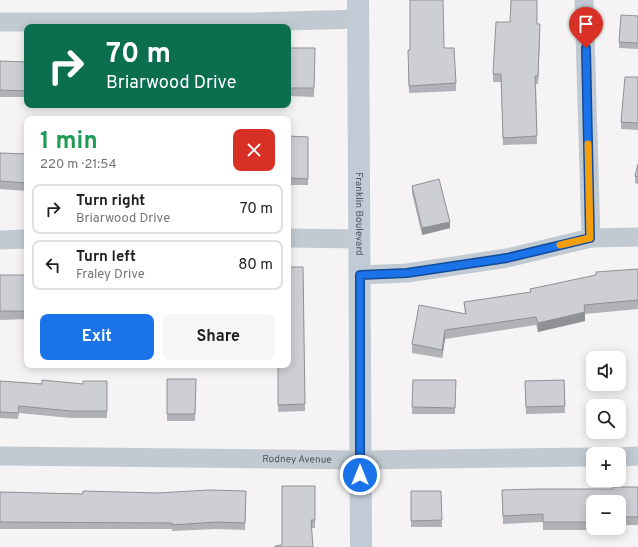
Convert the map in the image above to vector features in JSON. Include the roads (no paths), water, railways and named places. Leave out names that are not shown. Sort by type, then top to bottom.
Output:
[{"type":"street","points":[[584,0],[590,238]]},
{"type":"street","points":[[0,22],[255,22],[358,10]]},
{"type":"street","name":"Franklin Boulevard","points":[[358,10],[360,239],[359,460],[361,547]]},
{"type":"street","points":[[360,275],[407,273],[507,258],[590,238],[638,237]]},
{"type":"street","points":[[291,238],[360,239]]},
{"type":"street","points":[[0,240],[24,239]]},
{"type":"street","name":"Rodney Avenue","points":[[0,456],[359,460],[586,457]]},
{"type":"street","points":[[626,457],[638,456]]}]
